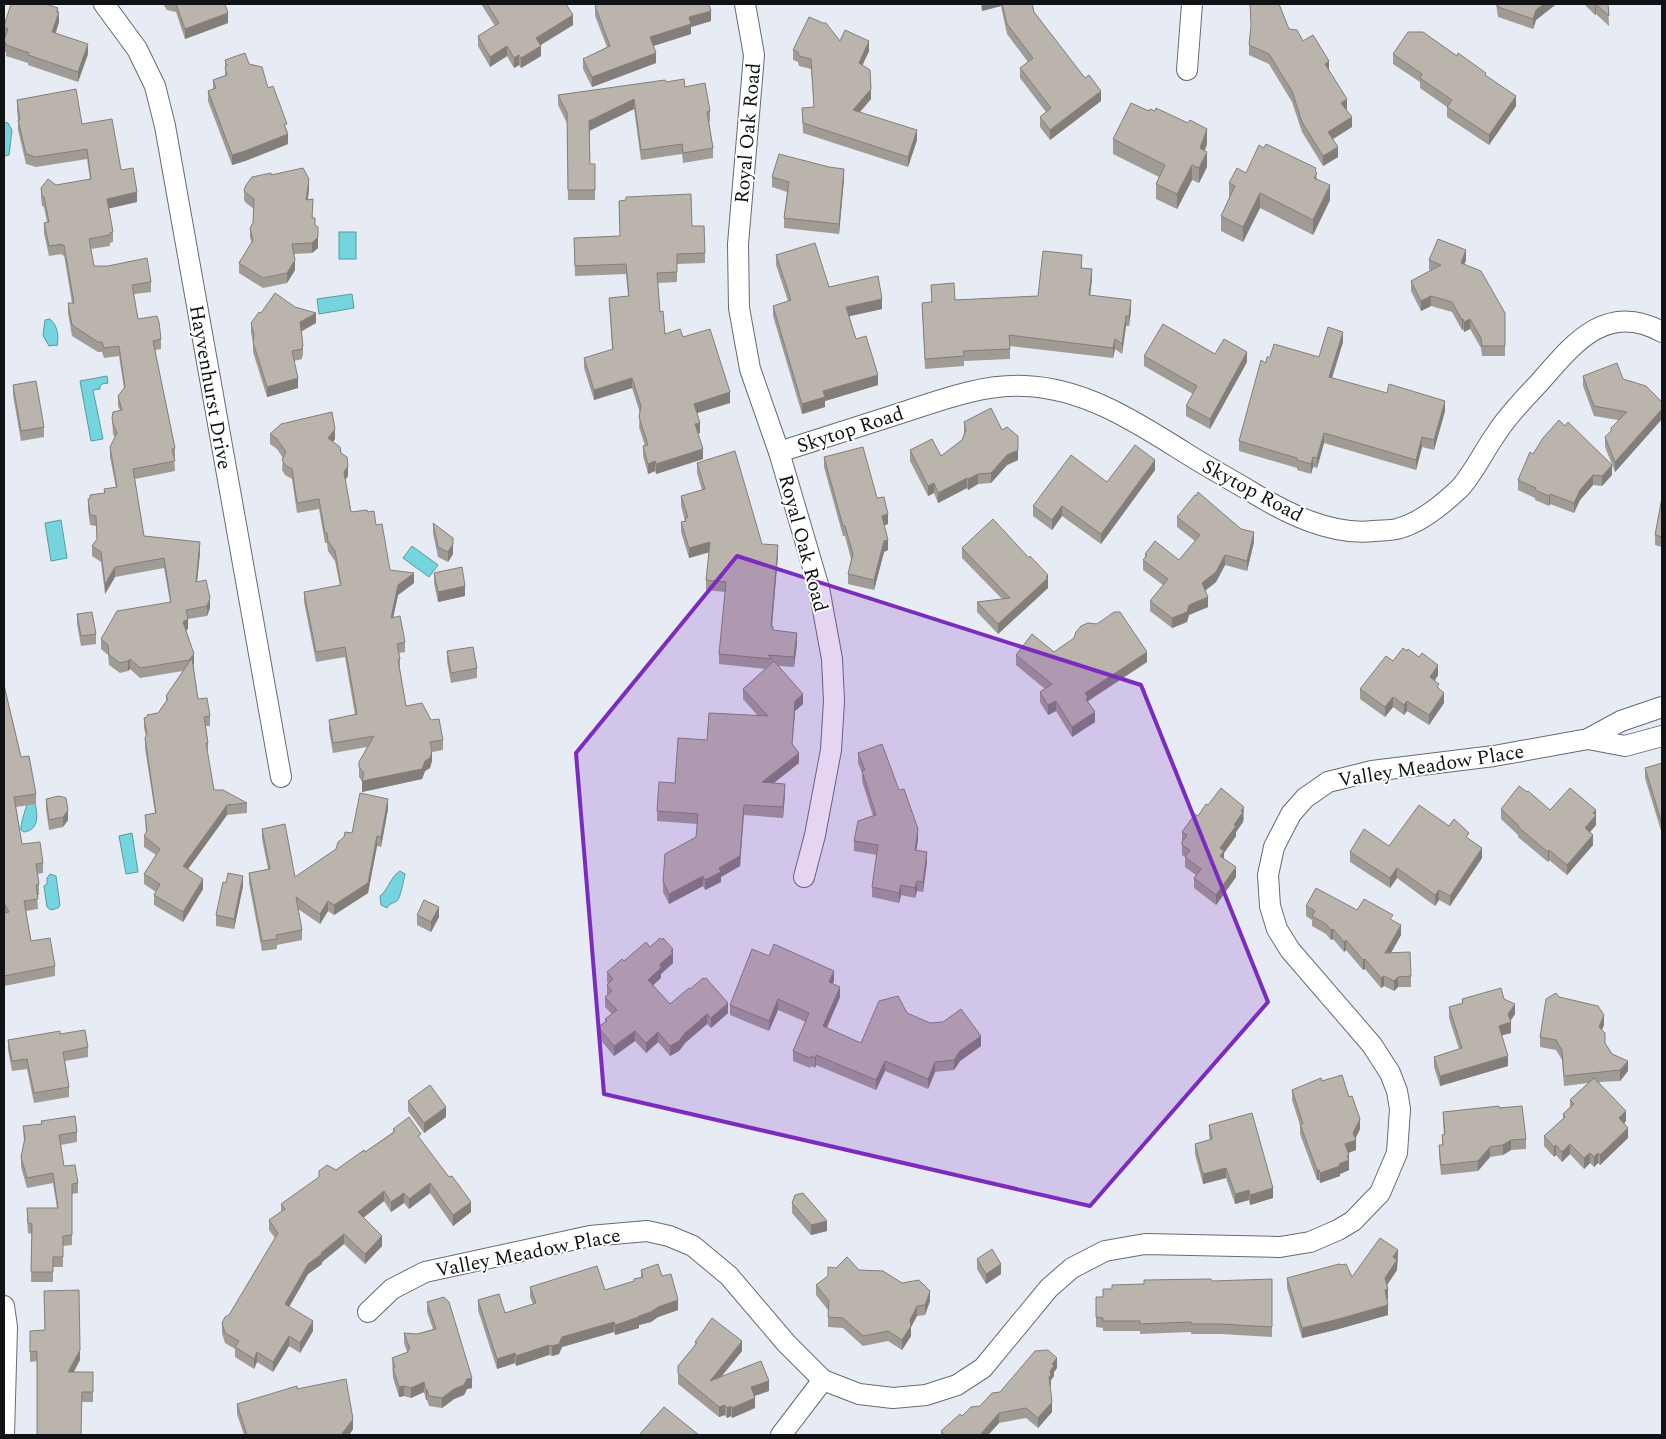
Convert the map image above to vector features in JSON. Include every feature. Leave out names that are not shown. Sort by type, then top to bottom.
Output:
[{"type":"street","name":"Royal Oak Road","points":[[745,4],[754,55],[738,244],[739,308],[750,369],[779,452],[818,588],[833,667],[834,701],[830,750],[819,818],[804,877]]},
{"type":"street","points":[[1187,70],[1192,4]]},
{"type":"street","name":"Hayvenhurst Drive","points":[[103,6],[137,49],[155,86],[165,126],[281,777]]},
{"type":"street","name":"Skytop Road","points":[[779,452],[961,394],[1001,386],[1028,386],[1068,393],[1105,406],[1274,505],[1304,519],[1334,528],[1363,533],[1400,528],[1426,515],[1461,487],[1498,430],[1568,350],[1586,333],[1605,325],[1626,322],[1650,325],[1662,332]]},
{"type":"street","name":"Valley Meadow Place","points":[[368,1312],[392,1289],[425,1272],[590,1236],[647,1231],[669,1236],[693,1246],[729,1276],[786,1343],[823,1380],[859,1394],[893,1398],[926,1396],[957,1385],[983,1368],[1049,1288],[1072,1268],[1105,1251],[1145,1244],[1280,1247],[1310,1242],[1338,1230],[1353,1221],[1380,1193],[1398,1153],[1400,1109],[1397,1091],[1390,1073],[1372,1045],[1290,950],[1277,928],[1270,906],[1268,875],[1274,847],[1291,814],[1305,798],[1328,782],[1372,771],[1494,756],[1588,739],[1621,721],[1662,707]]},
{"type":"street","points":[[1631,717],[1637,744]]},
{"type":"street","name":"Valley Meadow Place","points":[[1588,739],[1624,746],[1662,736]]},
{"type":"street","points":[[4,1306],[7,1327],[4,1435]]},
{"type":"street","points":[[781,1435],[823,1380]]},
{"type":"highlighted area","points":[[737,556],[1141,685],[1268,1002],[1090,1206],[604,1094],[576,753]]},
{"type":"water","points":[[4,122],[8,123],[12,130],[9,155],[4,156]]},
{"type":"water","points":[[339,232],[356,232],[356,259],[339,259]]},
{"type":"water","points":[[352,294],[354,308],[319,314],[317,299]]},
{"type":"water","points":[[50,319],[57,331],[57,346],[49,346],[43,335],[45,320]]},
{"type":"water","points":[[107,376],[108,383],[102,384],[100,389],[93,390],[103,439],[91,441],[80,381]]},
{"type":"water","points":[[61,520],[67,558],[51,561],[45,523]]},
{"type":"water","points":[[412,546],[438,565],[429,577],[403,558]]},
{"type":"water","points":[[28,801],[35,803],[36,821],[29,831],[24,832],[21,830],[22,820]]},
{"type":"water","points":[[132,833],[138,872],[126,874],[119,836]]},
{"type":"water","points":[[400,871],[405,874],[399,897],[397,901],[390,904],[387,908],[381,905],[380,896],[394,876]]},
{"type":"water","points":[[50,874],[56,876],[60,905],[58,908],[51,910],[47,907],[44,886],[47,884],[47,878]]},
{"type":"building","points":[[11,4],[46,4],[58,8],[56,12],[59,12],[52,32],[88,44],[78,72],[28,55],[29,53],[6,45],[4,40],[8,29],[4,26]]},
{"type":"building","points":[[176,4],[225,4],[228,13],[185,29]]},
{"type":"building","points":[[487,4],[566,4],[573,15],[536,38],[541,46],[521,58],[519,55],[514,58],[507,46],[490,57],[478,36],[499,23]]},
{"type":"building","points":[[598,4],[709,4],[711,11],[689,17],[691,24],[650,37],[656,53],[592,77],[583,59],[610,46],[595,6]]},
{"type":"building","points":[[1002,4],[1032,4],[1034,12],[1085,78],[1089,75],[1101,91],[1050,130],[1040,117],[1051,108],[1020,68],[1033,58],[1007,24]]},
{"type":"building","points":[[1250,4],[1279,4],[1289,29],[1297,30],[1303,41],[1313,35],[1329,61],[1325,64],[1347,99],[1341,103],[1352,117],[1328,132],[1338,147],[1323,156],[1302,122],[1292,91],[1269,54],[1249,45],[1251,25]]},
{"type":"building","points":[[1498,4],[1544,4],[1536,10],[1533,19],[1498,7]]},
{"type":"building","points":[[1596,4],[1608,4],[1609,16]]},
{"type":"building","points":[[809,17],[826,23],[840,41],[845,30],[869,41],[859,63],[870,70],[871,89],[853,110],[917,130],[908,157],[803,123],[802,108],[814,107],[811,59],[799,56],[798,52],[793,50]]},
{"type":"building","points":[[1408,32],[1423,32],[1457,56],[1458,53],[1486,73],[1485,75],[1516,96],[1489,135],[1447,107],[1452,100],[1420,78],[1422,74],[1393,54]]},
{"type":"building","points":[[245,53],[249,64],[262,67],[268,88],[273,86],[287,124],[284,125],[288,134],[232,155],[208,91],[216,88],[213,80],[227,75],[225,60]]},
{"type":"building","points":[[684,79],[685,87],[705,83],[710,111],[707,112],[713,148],[683,153],[682,144],[641,150],[634,99],[589,121],[590,164],[595,164],[595,190],[568,190],[567,113],[558,95]]},
{"type":"building","points":[[76,89],[82,124],[112,119],[121,170],[133,168],[137,192],[107,199],[113,232],[110,235],[89,239],[94,266],[108,266],[147,258],[151,282],[132,285],[138,319],[157,316],[159,322],[161,339],[153,341],[175,448],[172,449],[175,461],[133,469],[144,536],[200,542],[196,582],[206,580],[210,598],[207,606],[186,610],[188,619],[183,622],[194,654],[189,660],[140,668],[130,659],[120,663],[109,655],[108,645],[101,639],[117,611],[171,602],[164,558],[115,567],[105,584],[101,552],[92,546],[97,539],[96,516],[90,515],[88,499],[90,499],[90,495],[105,493],[104,489],[117,487],[110,447],[117,433],[113,424],[113,412],[122,410],[118,396],[125,387],[119,346],[104,348],[102,342],[98,342],[72,325],[68,303],[74,303],[64,245],[49,246],[44,223],[49,222],[41,188],[48,179],[56,185],[91,179],[87,149],[36,157],[26,154],[18,120],[20,120],[17,100]]},
{"type":"building","points":[[1131,103],[1149,111],[1150,109],[1155,111],[1156,108],[1188,123],[1190,120],[1207,129],[1200,148],[1207,152],[1199,168],[1192,165],[1177,194],[1156,184],[1165,165],[1113,139]]},
{"type":"building","points":[[1266,144],[1316,168],[1315,171],[1317,173],[1314,178],[1330,185],[1313,220],[1260,193],[1243,227],[1221,216],[1235,186],[1229,183],[1237,168],[1246,173],[1259,145],[1264,148]]},
{"type":"building","points":[[779,154],[844,169],[839,224],[784,218],[789,182],[772,177]]},
{"type":"building","points":[[303,168],[309,179],[306,200],[313,199],[312,218],[315,218],[315,225],[318,227],[318,237],[312,243],[292,244],[295,260],[287,273],[263,278],[239,263],[253,240],[250,228],[253,223],[254,199],[244,190],[252,177]]},
{"type":"building","points":[[691,194],[692,226],[704,226],[705,253],[677,254],[677,272],[657,273],[660,312],[663,311],[665,334],[680,329],[683,337],[710,329],[730,392],[694,404],[700,423],[695,424],[703,449],[656,464],[655,461],[648,464],[643,446],[648,445],[639,417],[641,406],[632,378],[594,390],[584,358],[613,349],[609,298],[629,296],[626,264],[575,266],[574,238],[620,236],[619,201],[626,200],[626,197]]},
{"type":"building","points":[[1438,239],[1466,250],[1461,263],[1481,271],[1505,313],[1505,346],[1482,346],[1481,338],[1470,319],[1464,322],[1452,302],[1431,296],[1421,301],[1411,281],[1441,265],[1429,260]]},
{"type":"building","points":[[815,243],[829,287],[878,276],[882,299],[846,307],[856,339],[866,336],[878,375],[823,391],[825,397],[802,404],[773,306],[791,300],[776,255]]},
{"type":"building","points":[[1043,251],[1082,255],[1081,268],[1092,269],[1089,295],[1131,300],[1129,316],[1126,316],[1122,344],[1115,339],[1113,348],[1009,335],[1010,349],[963,351],[964,356],[925,359],[922,303],[932,302],[931,285],[954,283],[955,300],[1038,296]]},
{"type":"building","points":[[275,293],[295,307],[316,313],[300,322],[303,346],[302,349],[292,351],[298,378],[267,387],[253,342],[254,335],[251,323],[259,312],[261,313]]},
{"type":"building","points":[[1163,324],[1215,354],[1224,339],[1247,352],[1210,419],[1186,406],[1197,386],[1144,356]]},
{"type":"building","points":[[1328,327],[1343,332],[1329,377],[1387,393],[1389,384],[1445,401],[1434,440],[1422,437],[1416,460],[1324,433],[1317,458],[1313,457],[1311,464],[1239,441],[1261,360],[1266,363],[1274,344],[1319,357]]},
{"type":"building","points":[[1617,363],[1623,379],[1646,386],[1662,402],[1662,409],[1615,462],[1605,437],[1627,412],[1594,406],[1583,376]]},
{"type":"building","points":[[36,381],[44,427],[21,431],[13,385]]},
{"type":"building","points":[[991,408],[1002,430],[1007,427],[1018,436],[1018,450],[1007,455],[991,473],[978,474],[967,478],[938,493],[934,483],[928,486],[910,450],[932,439],[941,456],[962,440],[966,430],[964,422]]},
{"type":"building","points":[[332,412],[335,429],[328,438],[340,447],[341,453],[347,457],[348,466],[344,472],[351,512],[374,511],[376,525],[382,524],[390,570],[414,573],[398,585],[391,618],[400,616],[405,642],[397,644],[400,659],[398,660],[406,706],[422,703],[431,720],[439,719],[443,740],[430,742],[432,751],[430,758],[425,761],[422,769],[362,781],[364,773],[359,767],[359,762],[374,736],[333,743],[329,720],[357,714],[345,647],[316,652],[304,592],[341,585],[335,551],[328,541],[327,533],[325,533],[319,499],[297,503],[292,469],[285,465],[282,460],[286,452],[277,439],[270,434],[281,424]]},
{"type":"building","points":[[1559,420],[1565,426],[1568,422],[1612,465],[1602,476],[1593,475],[1580,490],[1574,503],[1550,494],[1549,496],[1518,480],[1530,452],[1533,454],[1543,438]]},
{"type":"building","points":[[1135,445],[1155,460],[1101,534],[1062,506],[1052,520],[1033,506],[1071,455],[1107,482]]},
{"type":"building","points":[[863,447],[877,498],[884,497],[888,514],[882,516],[888,540],[884,541],[874,580],[848,574],[853,554],[845,526],[843,526],[824,457]]},
{"type":"building","points":[[735,451],[762,544],[778,545],[771,626],[773,626],[773,630],[797,633],[794,657],[768,655],[772,659],[719,654],[726,582],[706,580],[710,542],[689,548],[681,522],[686,521],[685,518],[688,517],[681,496],[705,489],[697,463]]},
{"type":"building","points":[[1198,492],[1241,529],[1254,532],[1247,561],[1225,555],[1216,572],[1202,583],[1208,597],[1189,605],[1187,612],[1172,618],[1150,601],[1168,579],[1143,560],[1147,555],[1145,554],[1155,541],[1179,560],[1200,535],[1177,517]]},
{"type":"building","points":[[1662,498],[1662,537],[1655,535]]},
{"type":"building","points":[[993,519],[1029,558],[1030,556],[1048,575],[1046,577],[1048,578],[998,624],[977,602],[1010,598],[962,548]]},
{"type":"building","points":[[433,523],[453,538],[453,544],[448,552],[438,547]]},
{"type":"building","points":[[462,567],[465,586],[438,592],[434,573]]},
{"type":"building","points":[[92,612],[96,634],[81,636],[77,614]]},
{"type":"building","points":[[1114,612],[1120,612],[1147,652],[1085,693],[1088,697],[1086,699],[1095,712],[1072,727],[1056,701],[1048,705],[1040,692],[1052,684],[1016,655],[1032,634],[1054,652],[1074,638],[1081,626],[1088,623],[1097,624]]},
{"type":"building","points":[[473,647],[477,668],[451,673],[447,651]]},
{"type":"building","points":[[1403,648],[1407,651],[1408,649],[1419,657],[1422,653],[1438,665],[1430,677],[1439,684],[1437,687],[1444,693],[1429,715],[1407,701],[1404,705],[1393,697],[1385,707],[1360,689],[1386,656],[1393,661]]},
{"type":"building","points":[[192,658],[198,699],[207,698],[210,716],[204,717],[208,743],[206,743],[214,790],[223,790],[247,803],[227,805],[183,866],[203,879],[183,912],[154,895],[160,884],[144,874],[160,849],[144,836],[147,831],[145,815],[156,813],[145,738],[147,734],[144,718],[147,715],[158,713],[168,699],[166,696]]},
{"type":"building","points":[[774,661],[803,694],[795,701],[792,744],[799,753],[762,782],[785,784],[783,807],[744,805],[740,856],[719,868],[721,872],[705,880],[703,876],[669,894],[663,881],[665,854],[696,837],[698,814],[657,811],[659,782],[675,783],[678,738],[707,740],[709,713],[768,716],[743,689]]},
{"type":"building","points":[[4,685],[21,757],[29,756],[36,794],[14,797],[22,844],[40,842],[43,863],[36,864],[39,884],[36,885],[38,899],[24,901],[31,941],[50,938],[55,966],[4,976],[4,913],[9,912],[4,903]]},
{"type":"building","points":[[882,744],[899,790],[904,789],[918,829],[915,850],[927,852],[923,882],[917,881],[915,888],[901,885],[899,893],[872,887],[878,845],[854,841],[858,821],[876,815],[862,771],[865,770],[858,753]]},
{"type":"building","points":[[1662,763],[1662,824],[1645,768]]},
{"type":"building","points":[[1519,786],[1528,791],[1550,810],[1570,788],[1596,810],[1593,813],[1596,815],[1585,828],[1593,835],[1567,865],[1518,827],[1501,809]]},
{"type":"building","points":[[1221,788],[1244,807],[1241,811],[1243,812],[1234,825],[1236,826],[1220,848],[1224,851],[1220,856],[1236,867],[1216,895],[1194,878],[1201,869],[1185,857],[1190,850],[1182,845],[1187,835],[1182,832],[1195,814],[1198,816]]},
{"type":"building","points":[[360,793],[388,799],[381,837],[377,836],[368,883],[334,905],[328,901],[320,914],[296,897],[302,930],[276,935],[277,939],[262,941],[249,873],[270,869],[262,829],[285,824],[295,877],[336,849],[338,842],[344,837],[345,832],[352,833]]},
{"type":"building","points":[[59,796],[66,798],[68,810],[63,817],[49,820],[46,799]]},
{"type":"building","points":[[1419,805],[1449,826],[1454,819],[1469,833],[1466,837],[1482,848],[1450,896],[1439,890],[1435,895],[1397,868],[1390,878],[1350,852],[1364,829],[1389,846]]},
{"type":"building","points":[[228,873],[243,876],[234,919],[216,915],[223,882],[226,883]]},
{"type":"building","points":[[1316,888],[1357,910],[1364,899],[1393,915],[1390,919],[1401,925],[1385,953],[1410,952],[1411,976],[1398,977],[1394,981],[1384,976],[1381,978],[1346,940],[1344,942],[1333,929],[1331,930],[1326,924],[1312,916],[1315,911],[1306,906]]},
{"type":"building","points":[[424,900],[439,907],[431,922],[417,915]]},
{"type":"building","points":[[660,938],[662,940],[663,938],[673,949],[671,951],[673,953],[660,964],[661,968],[648,980],[670,1004],[703,978],[706,978],[728,1003],[711,1018],[707,1014],[685,1033],[679,1041],[670,1046],[658,1032],[646,1043],[635,1031],[614,1046],[598,1027],[607,1021],[605,1019],[617,1010],[605,997],[612,991],[607,985],[613,979],[607,972],[622,959],[624,961],[646,942],[650,947]]},
{"type":"building","points":[[774,944],[834,971],[829,982],[840,987],[823,1026],[861,1043],[879,1001],[898,996],[907,1013],[930,1023],[943,1022],[961,1009],[981,1036],[960,1051],[954,1060],[935,1062],[928,1079],[885,1061],[876,1080],[816,1055],[815,1058],[811,1056],[810,1058],[793,1051],[809,1013],[778,999],[769,1021],[730,1005],[752,949],[769,956]]},
{"type":"building","points":[[1501,988],[1504,999],[1515,1004],[1508,1014],[1511,1022],[1499,1026],[1508,1056],[1440,1076],[1434,1057],[1462,1048],[1449,1007],[1463,1003],[1462,999]]},
{"type":"building","points":[[1556,993],[1559,997],[1598,1006],[1604,1015],[1599,1027],[1605,1033],[1605,1043],[1612,1054],[1628,1061],[1620,1070],[1564,1076],[1562,1050],[1556,1040],[1540,1037],[1546,999]]},
{"type":"building","points":[[85,1030],[88,1047],[63,1052],[69,1087],[34,1093],[27,1059],[12,1061],[8,1040],[60,1031],[60,1034]]},
{"type":"building","points":[[1342,1075],[1349,1097],[1352,1096],[1360,1119],[1353,1133],[1356,1140],[1345,1144],[1349,1160],[1339,1164],[1340,1166],[1320,1173],[1317,1170],[1300,1124],[1303,1124],[1292,1090],[1321,1078],[1322,1081]]},
{"type":"building","points":[[1594,1078],[1626,1111],[1619,1118],[1628,1128],[1600,1155],[1598,1153],[1594,1157],[1590,1153],[1584,1158],[1570,1144],[1562,1152],[1556,1145],[1554,1147],[1544,1136],[1565,1117],[1563,1114],[1574,1104],[1570,1100]]},
{"type":"building","points":[[430,1085],[446,1107],[424,1123],[408,1101]]},
{"type":"building","points":[[1499,1106],[1499,1108],[1522,1106],[1526,1139],[1511,1140],[1503,1145],[1490,1147],[1478,1161],[1441,1165],[1439,1145],[1443,1145],[1442,1135],[1445,1134],[1443,1112]]},
{"type":"building","points":[[1252,1113],[1273,1188],[1250,1195],[1249,1190],[1235,1194],[1226,1168],[1203,1174],[1195,1144],[1212,1139],[1209,1125]]},
{"type":"building","points":[[75,1116],[77,1132],[59,1135],[64,1166],[75,1165],[78,1183],[72,1184],[72,1235],[63,1236],[63,1257],[53,1257],[53,1272],[31,1272],[32,1224],[28,1223],[27,1208],[58,1208],[53,1173],[27,1178],[21,1157],[25,1138],[23,1126],[42,1124],[41,1121]]},
{"type":"building","points":[[409,1117],[421,1134],[418,1136],[449,1177],[452,1176],[471,1202],[453,1215],[430,1183],[409,1199],[404,1193],[391,1202],[384,1191],[358,1212],[382,1236],[365,1254],[344,1234],[308,1264],[285,1304],[313,1321],[300,1343],[289,1336],[273,1362],[257,1352],[254,1359],[235,1347],[239,1341],[225,1333],[222,1323],[225,1317],[229,1315],[278,1233],[269,1220],[285,1209],[281,1204],[319,1177],[319,1171],[327,1165],[336,1170],[364,1150],[365,1152],[393,1133],[395,1130],[393,1129]]},
{"type":"building","points":[[803,1193],[827,1221],[811,1225],[792,1203],[795,1195]]},
{"type":"building","points":[[1380,1238],[1398,1250],[1393,1257],[1397,1260],[1385,1278],[1388,1289],[1385,1290],[1388,1305],[1302,1328],[1287,1278],[1339,1264],[1346,1264],[1352,1277]]},
{"type":"building","points":[[992,1249],[1001,1264],[986,1274],[977,1259]]},
{"type":"building","points":[[847,1257],[859,1270],[883,1271],[902,1283],[919,1280],[930,1291],[925,1305],[917,1306],[910,1320],[911,1326],[902,1340],[888,1331],[863,1336],[843,1318],[828,1317],[829,1301],[816,1285],[828,1276],[828,1267],[836,1268]]},
{"type":"building","points":[[658,1264],[662,1276],[671,1274],[678,1300],[615,1325],[614,1322],[562,1337],[559,1344],[549,1345],[516,1356],[515,1353],[497,1359],[478,1300],[499,1294],[505,1313],[536,1303],[530,1287],[597,1266],[605,1290],[643,1277],[641,1270]]},
{"type":"building","points":[[1211,1279],[1212,1281],[1272,1279],[1272,1327],[1191,1324],[1191,1322],[1140,1324],[1140,1321],[1103,1321],[1103,1318],[1096,1317],[1096,1297],[1103,1297],[1103,1289],[1112,1289],[1112,1285],[1144,1284],[1144,1280]]},
{"type":"building","points":[[79,1290],[80,1350],[68,1372],[93,1372],[93,1392],[82,1392],[81,1435],[37,1435],[37,1351],[30,1352],[30,1331],[45,1330],[44,1291]]},
{"type":"building","points":[[444,1297],[449,1302],[472,1378],[467,1379],[464,1385],[454,1389],[442,1398],[429,1396],[424,1382],[411,1388],[399,1387],[392,1358],[408,1352],[408,1349],[410,1349],[404,1333],[417,1334],[436,1329],[427,1302]]},
{"type":"building","points":[[712,1318],[742,1341],[710,1381],[761,1361],[769,1381],[751,1387],[755,1398],[732,1408],[731,1406],[727,1408],[725,1405],[719,1407],[678,1373],[678,1366],[697,1343],[695,1342]]},
{"type":"building","points":[[1048,1350],[1057,1358],[1052,1364],[1054,1366],[1050,1371],[1051,1375],[1049,1377],[1052,1402],[1038,1418],[1026,1408],[999,1413],[980,1435],[945,1435],[941,1431],[960,1414],[962,1416],[971,1407],[980,1406],[992,1393],[1000,1392],[1035,1351]]},
{"type":"building","points":[[346,1379],[353,1419],[341,1435],[247,1435],[237,1404],[297,1386],[297,1389]]},
{"type":"building","points":[[664,1407],[699,1435],[639,1435]]}]
